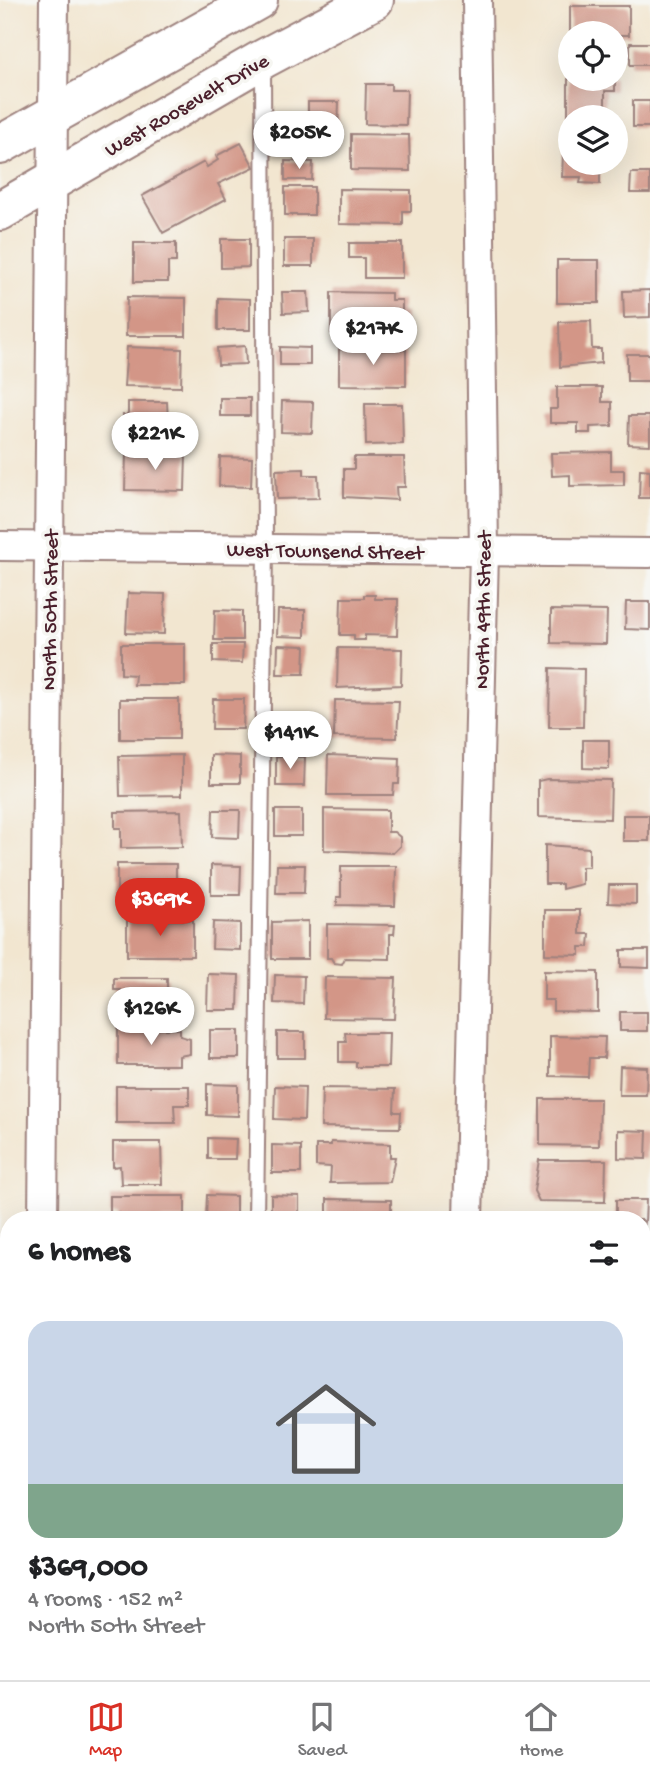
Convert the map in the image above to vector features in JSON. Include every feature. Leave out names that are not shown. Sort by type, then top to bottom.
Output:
[{"type":"street","name":"North 50th Street","points":[[43,1211],[54,0]]},
{"type":"street","points":[[0,145],[258,0]]},
{"type":"street","name":"West Roosevelt Drive","points":[[0,211],[263,59],[374,0]]},
{"type":"street","name":"North 49th Street","points":[[468,1211],[484,552],[477,0]]},
{"type":"street","name":"West Townsend Street","points":[[0,546],[650,553]]},
{"type":"lane","points":[[256,1211],[265,549],[263,59]]},
{"type":"building","points":[[570,6],[629,6],[629,35],[628,21],[570,21]]},
{"type":"building","points":[[630,43],[650,43],[650,65],[630,65]]},
{"type":"building","points":[[366,84],[391,84],[391,90],[407,90],[406,125],[365,124]]},
{"type":"building","points":[[568,91],[605,91],[605,105],[568,105]]},
{"type":"building","points":[[633,101],[650,101],[650,127],[633,127]]},
{"type":"building","points":[[308,102],[339,102],[338,129],[308,128]]},
{"type":"building","points":[[351,134],[409,135],[410,171],[351,170]]},
{"type":"building","points":[[241,143],[254,167],[218,184],[226,199],[163,233],[142,196],[204,162],[207,167],[218,160],[216,156]]},
{"type":"building","points":[[285,161],[313,162],[312,180],[285,180]]},
{"type":"building","points":[[631,173],[650,173],[650,193],[630,193]]},
{"type":"building","points":[[600,175],[600,184],[580,183],[581,177],[562,177]]},
{"type":"building","points":[[285,187],[314,187],[314,215],[285,215]]},
{"type":"building","points":[[339,189],[411,190],[411,211],[403,211],[403,225],[339,224]]},
{"type":"building","points":[[221,239],[249,239],[249,267],[221,268]]},
{"type":"building","points":[[284,239],[313,239],[313,266],[284,266]]},
{"type":"building","points":[[134,243],[176,243],[176,262],[168,262],[168,282],[134,282]]},
{"type":"building","points":[[349,243],[402,243],[402,278],[364,278],[364,258],[349,258]]},
{"type":"building","points":[[557,260],[599,260],[599,303],[557,303]]},
{"type":"building","points":[[650,290],[650,317],[624,318],[623,291]]},
{"type":"building","points":[[282,292],[308,292],[309,312],[283,313]]},
{"type":"building","points":[[331,292],[391,293],[391,300],[402,300],[402,313],[406,313],[405,334],[331,333]]},
{"type":"building","points":[[127,297],[186,298],[186,336],[126,336]]},
{"type":"building","points":[[218,298],[250,299],[250,330],[218,330]]},
{"type":"building","points":[[591,321],[592,349],[601,349],[601,363],[560,367],[559,322]]},
{"type":"building","points":[[245,346],[246,364],[218,365],[217,348]]},
{"type":"building","points":[[127,347],[182,349],[181,387],[124,386]]},
{"type":"building","points":[[280,347],[310,348],[310,365],[280,365]]},
{"type":"building","points":[[339,349],[406,350],[406,386],[339,385]]},
{"type":"building","points":[[627,354],[650,354],[650,381],[627,381]]},
{"type":"building","points":[[557,387],[602,387],[602,402],[612,402],[612,426],[590,427],[590,433],[578,433],[578,423],[550,423],[550,409],[557,409]]},
{"type":"building","points":[[220,398],[250,398],[250,416],[220,416]]},
{"type":"building","points":[[282,401],[313,402],[312,433],[281,432]]},
{"type":"building","points":[[128,402],[167,402],[168,424],[162,424],[162,440],[127,441],[123,415],[128,415]]},
{"type":"building","points":[[365,404],[402,404],[403,444],[366,445]]},
{"type":"building","points":[[629,416],[650,416],[650,445],[628,444]]},
{"type":"building","points":[[611,452],[611,470],[624,470],[624,485],[570,486],[570,475],[552,476],[551,453]]},
{"type":"building","points":[[126,453],[186,454],[185,491],[125,490]]},
{"type":"building","points":[[220,457],[252,458],[251,487],[219,486]]},
{"type":"building","points":[[354,457],[404,457],[405,487],[396,487],[397,500],[344,497],[344,469],[354,469]]},
{"type":"building","points":[[304,469],[304,475],[318,475],[319,498],[277,499],[276,470]]},
{"type":"building","points":[[640,469],[650,470],[650,498],[639,498]]},
{"type":"building","points":[[128,593],[165,594],[164,634],[126,633]]},
{"type":"building","points":[[364,595],[375,595],[375,599],[398,599],[397,636],[365,635],[365,640],[354,640],[354,635],[340,635],[341,598],[364,598]]},
{"type":"building","points":[[626,602],[650,602],[650,630],[625,629]]},
{"type":"building","points":[[215,610],[242,611],[242,640],[214,640]]},
{"type":"building","points":[[278,610],[305,610],[305,637],[277,636]]},
{"type":"building","points":[[551,610],[607,611],[606,644],[551,643]]},
{"type":"building","points":[[121,644],[185,644],[185,685],[134,685],[135,675],[121,674]]},
{"type":"building","points":[[213,644],[243,644],[242,663],[213,662]]},
{"type":"building","points":[[278,645],[305,646],[304,674],[277,674]]},
{"type":"building","points":[[338,648],[402,649],[401,685],[337,688]]},
{"type":"building","points":[[550,668],[584,669],[583,727],[549,727]]},
{"type":"building","points":[[120,699],[179,699],[179,739],[120,739]]},
{"type":"building","points":[[213,699],[244,699],[243,729],[212,729]]},
{"type":"building","points":[[335,700],[399,701],[397,738],[334,737]]},
{"type":"building","points":[[277,719],[308,720],[307,751],[276,749]]},
{"type":"building","points":[[583,740],[609,740],[609,769],[583,768]]},
{"type":"building","points":[[182,755],[182,795],[120,796],[119,756]]},
{"type":"building","points":[[211,755],[240,756],[240,783],[211,783]]},
{"type":"building","points":[[328,755],[400,758],[399,784],[394,784],[393,795],[327,795]]},
{"type":"building","points":[[276,756],[305,757],[304,786],[276,786]]},
{"type":"building","points":[[611,780],[610,819],[538,817],[538,781]]},
{"type":"building","points":[[324,809],[388,810],[388,832],[394,832],[400,837],[400,846],[393,853],[324,850]]},
{"type":"building","points":[[213,810],[240,810],[239,838],[212,837]]},
{"type":"building","points":[[275,810],[302,810],[302,836],[275,836]]},
{"type":"building","points":[[181,811],[182,847],[121,848],[121,828],[115,828],[115,812]]},
{"type":"building","points":[[623,815],[649,815],[649,841],[623,841]]},
{"type":"building","points":[[545,845],[589,848],[589,867],[582,867],[582,884],[562,889],[562,884],[545,884]]},
{"type":"building","points":[[117,864],[176,864],[176,901],[117,901]]},
{"type":"building","points":[[211,865],[241,866],[240,895],[211,895]]},
{"type":"building","points":[[277,865],[305,865],[304,893],[276,893]]},
{"type":"building","points":[[341,866],[396,866],[395,906],[337,905],[337,897],[341,897]]},
{"type":"building","points":[[609,885],[636,885],[636,904],[608,903]]},
{"type":"building","points":[[545,910],[580,910],[580,934],[590,934],[589,947],[580,947],[580,955],[545,954]]},
{"type":"building","points":[[127,920],[193,920],[193,956],[127,956]]},
{"type":"building","points":[[308,921],[308,959],[272,959],[272,922]]},
{"type":"building","points":[[213,922],[240,923],[240,950],[212,949]]},
{"type":"building","points":[[327,924],[395,925],[394,934],[390,934],[390,959],[345,958],[342,964],[334,963],[331,958],[327,958]]},
{"type":"building","points":[[621,950],[649,950],[649,968],[621,967]]},
{"type":"building","points":[[544,971],[598,972],[598,1012],[553,1011],[553,1000],[544,1000]]},
{"type":"building","points":[[208,974],[239,975],[238,1010],[207,1010]]},
{"type":"building","points":[[275,975],[304,976],[303,1004],[274,1003]]},
{"type":"building","points":[[325,977],[396,978],[394,1019],[324,1018]]},
{"type":"building","points":[[114,978],[167,978],[167,1019],[121,1019],[121,990],[114,990]]},
{"type":"building","points":[[620,1012],[647,1012],[647,1031],[620,1031]]},
{"type":"building","points":[[118,1029],[180,1029],[180,1036],[190,1039],[190,1054],[179,1056],[179,1065],[118,1065]]},
{"type":"building","points":[[210,1030],[239,1030],[239,1058],[210,1058]]},
{"type":"building","points":[[277,1032],[305,1032],[305,1058],[277,1058]]},
{"type":"building","points":[[345,1033],[389,1033],[388,1067],[356,1067],[356,1062],[339,1062],[339,1042],[346,1042]]},
{"type":"building","points":[[550,1036],[605,1037],[604,1058],[589,1058],[588,1077],[550,1076]]},
{"type":"building","points":[[620,1066],[647,1067],[646,1095],[619,1095]]},
{"type":"building","points":[[207,1084],[238,1085],[238,1116],[207,1115]]},
{"type":"building","points":[[116,1086],[189,1086],[189,1105],[174,1105],[175,1123],[116,1123]]},
{"type":"building","points":[[275,1086],[305,1087],[304,1120],[274,1119]]},
{"type":"building","points":[[322,1088],[395,1089],[394,1112],[401,1112],[400,1128],[321,1127]]},
{"type":"building","points":[[540,1099],[600,1099],[599,1146],[540,1145]]},
{"type":"building","points":[[618,1130],[647,1131],[646,1159],[618,1158]]},
{"type":"building","points":[[208,1138],[236,1139],[235,1159],[208,1159]]},
{"type":"building","points":[[113,1142],[161,1142],[162,1184],[121,1184],[120,1166],[113,1167]]},
{"type":"building","points":[[331,1142],[390,1144],[390,1157],[395,1157],[390,1182],[330,1183],[331,1167],[316,1166],[316,1145],[331,1145]]},
{"type":"building","points":[[272,1145],[301,1146],[301,1173],[272,1173]]},
{"type":"building","points":[[539,1160],[606,1160],[605,1202],[539,1201],[534,1191]]},
{"type":"building","points":[[207,1195],[236,1196],[236,1211],[206,1211]]},
{"type":"building","points":[[271,1195],[299,1196],[299,1211],[271,1211]]},
{"type":"building","points":[[110,1196],[185,1196],[185,1211],[110,1211]]},
{"type":"building","points":[[327,1199],[391,1200],[391,1211],[327,1211]]},
{"type":"building","points":[[616,1200],[646,1200],[646,1211],[616,1211]]}]
